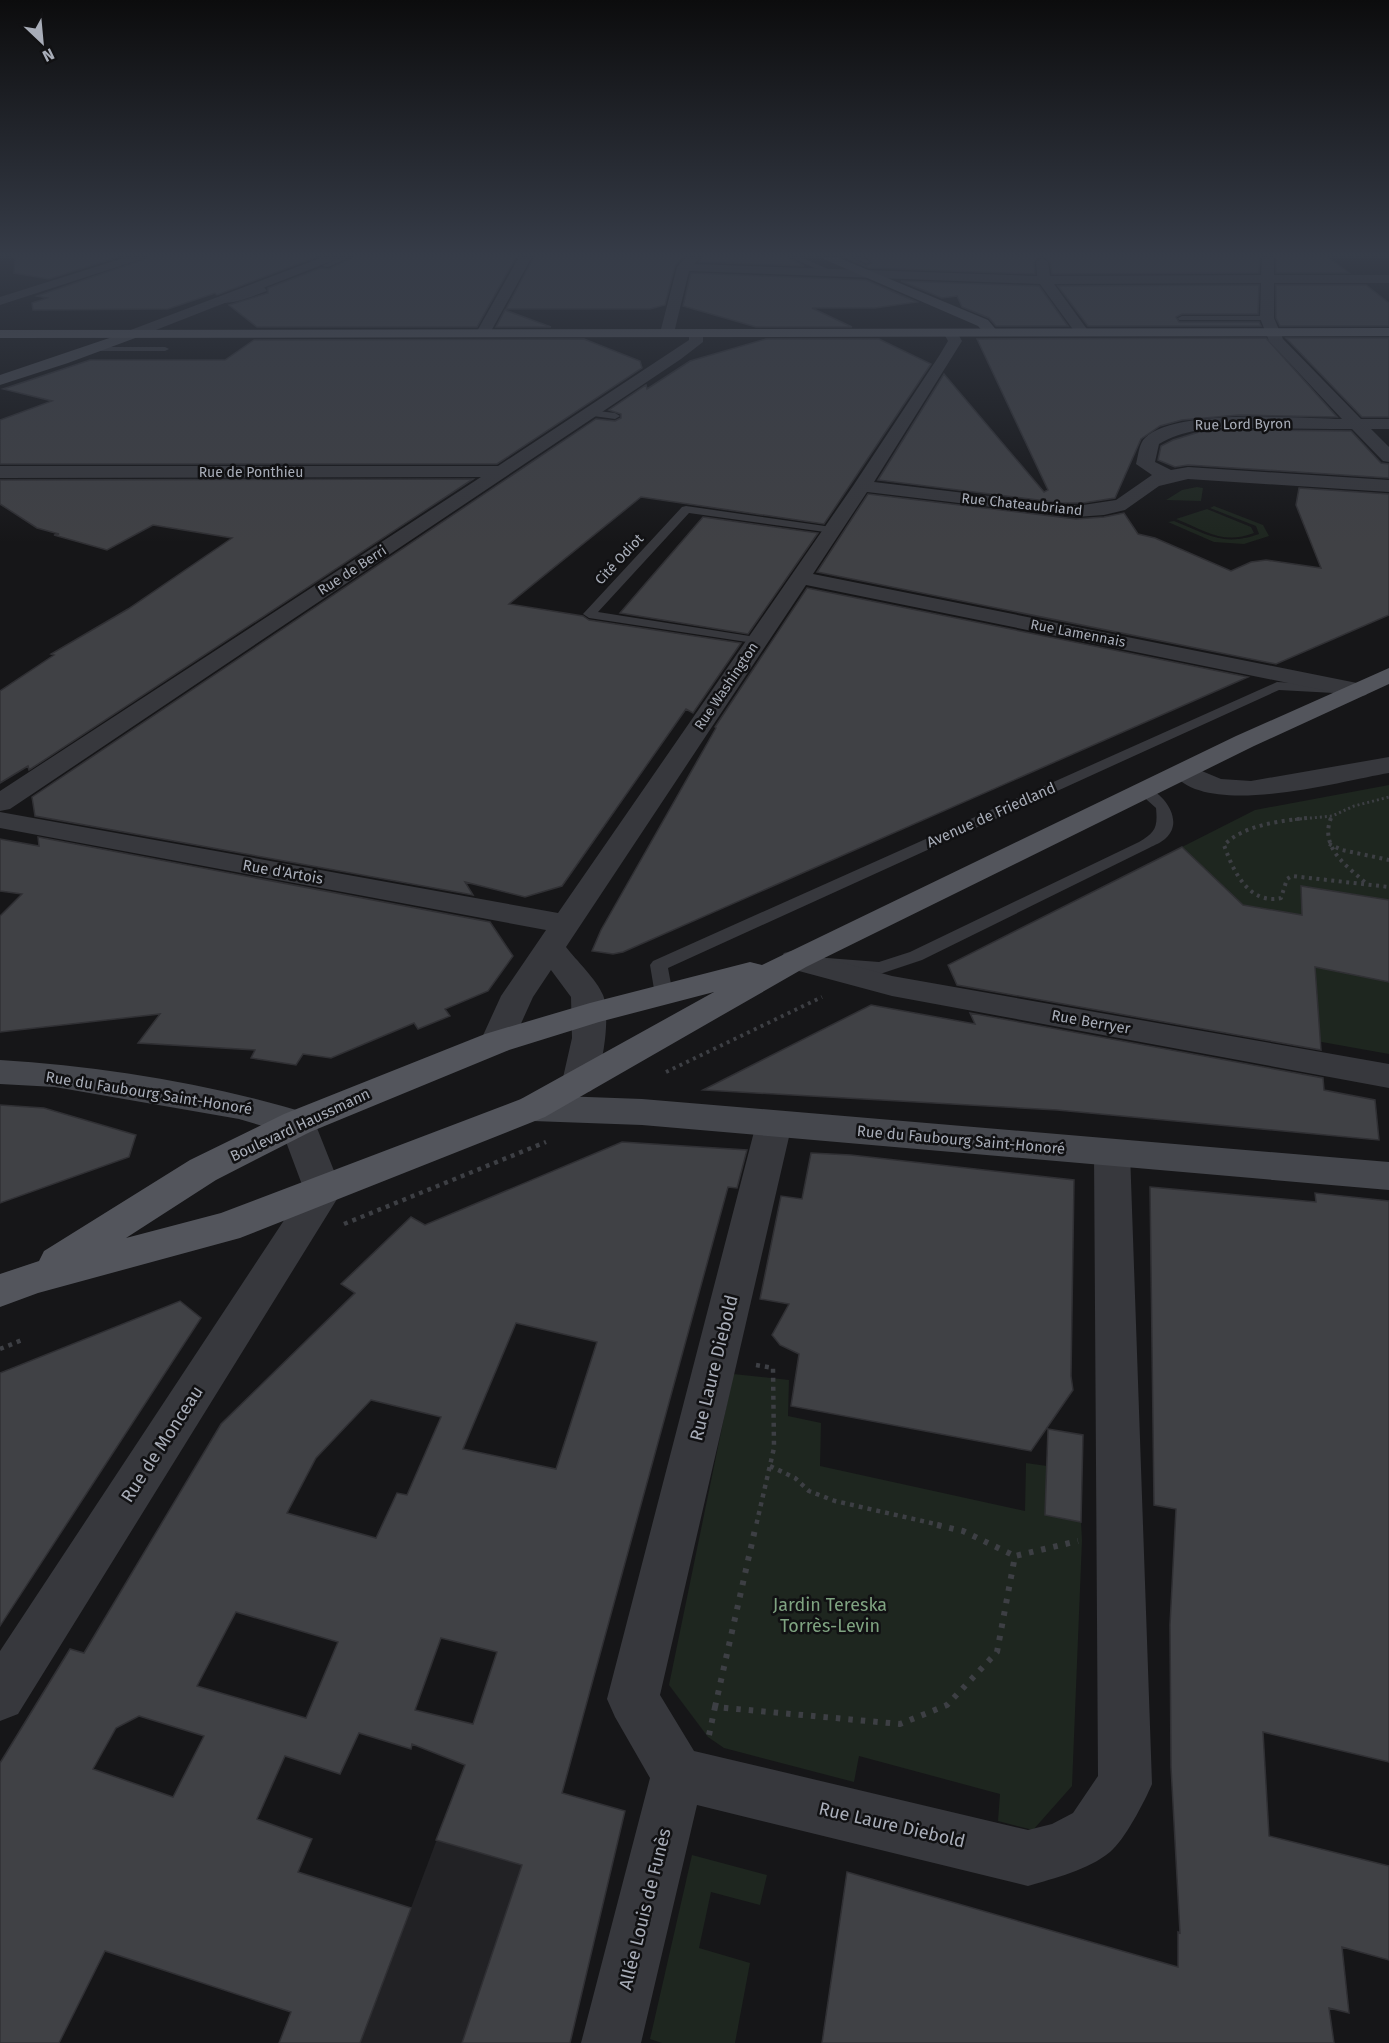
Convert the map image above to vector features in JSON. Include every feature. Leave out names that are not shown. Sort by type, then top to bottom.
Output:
[{"type":"main road","name":"Avenue de Friedland","points":[[579,1082],[795,960],[1389,675]]},
{"type":"main road","name":"Avenue de Friedland","points":[[590,1014],[795,960]]},
{"type":"main road","name":"Boulevard Haussmann","points":[[16,1285],[203,1170],[297,1123],[497,1042],[590,1014]]},
{"type":"main road","name":"Boulevard Haussmann","points":[[16,1285],[205,1233],[323,1191],[533,1108],[579,1082]]},
{"type":"street","points":[[0,380],[83,352]]},
{"type":"street","name":"Rue de Berri","points":[[0,802],[680,352]]},
{"type":"street","name":"Rue Washington","points":[[497,1042],[517,996],[862,486],[949,352]]},
{"type":"street","points":[[1288,352],[1389,457]]},
{"type":"street","name":"Rue Lord Byron","points":[[1167,476],[1145,464],[1151,441],[1166,431],[1185,425],[1212,423],[1389,424]]},
{"type":"street","name":"Rue de Ponthieu","points":[[4,474],[502,471]]},
{"type":"street","name":"Rue Chateaubriand","points":[[862,486],[1062,511],[1093,511],[1118,506],[1134,499],[1146,485],[1167,476],[1188,473],[1389,486]]},
{"type":"street","name":"Rue Lamennais","points":[[799,577],[1357,690]]},
{"type":"street","points":[[1185,772],[1213,787],[1229,790],[1251,789],[1389,765]]},
{"type":"street","name":"Rue d'Artois","points":[[0,820],[558,935]]},
{"type":"street","points":[[558,935],[573,974],[587,996],[590,1014],[589,1038],[579,1082]]},
{"type":"street","name":"Rue Berryer","points":[[795,960],[892,986],[1389,1076]]},
{"type":"street","name":"Rue du Faubourg Saint-Honoré","points":[[0,1072],[55,1076],[239,1106],[297,1123]]},
{"type":"street","name":"Rue du Faubourg Saint-Honoré","points":[[533,1108],[642,1112],[1389,1176]]},
{"type":"street","points":[[297,1123],[323,1191]]},
{"type":"street","name":"Rue Laure Diebold","points":[[774,1124],[633,1699],[693,1756],[1028,1858],[1061,1849],[1092,1832],[1125,1784],[1112,1152]]},
{"type":"street","name":"Rue de Monceau","points":[[0,1696],[323,1191]]},
{"type":"street","name":"Allée Louis de Funès","points":[[611,2043],[693,1756]]},
{"type":"lane","points":[[589,413],[615,416]]},
{"type":"lane","name":"Cité Odiot","points":[[756,641],[589,614],[685,510],[832,530]]},
{"type":"lane","name":"Avenue de Friedland","points":[[664,995],[659,965],[1277,686],[1357,690]]},
{"type":"lane","name":"Avenue de Friedland","points":[[795,960],[880,968],[916,956],[1161,835],[1165,824],[1162,807],[1144,791]]},
{"type":"path","points":[[1389,797],[1354,806],[1332,816],[1284,819],[1233,837],[1224,845],[1229,863],[1243,884],[1266,900],[1281,898],[1287,879],[1292,876],[1389,887]]},
{"type":"path","points":[[1332,816],[1326,825],[1325,834],[1329,843],[1335,854],[1369,885]]},
{"type":"path","points":[[1329,843],[1342,850],[1389,860]]},
{"type":"path","points":[[656,1077],[825,996]]},
{"type":"path","points":[[397,1203],[550,1140]]},
{"type":"path","points":[[0,1349],[22,1340]]},
{"type":"path","points":[[693,1756],[715,1707],[774,1448],[772,1368],[717,1358]]},
{"type":"path","points":[[770,1466],[795,1478],[809,1491],[835,1501],[963,1531],[1015,1556],[1082,1540]]},
{"type":"path","points":[[715,1707],[900,1724],[947,1705],[997,1652],[1015,1556]]},
{"type":"shaded area","points":[[465,1765],[625,1811],[570,2043],[360,2043]]},
{"type":"green space","points":[[1203,488],[1201,501],[1166,500],[1182,490]]},
{"type":"green space","points":[[1214,506],[1263,525],[1269,536],[1244,544],[1214,542],[1168,522],[1174,521],[1225,539],[1246,538],[1259,534],[1256,526],[1210,508]]},
{"type":"green space","points":[[1207,509],[1251,527],[1254,533],[1233,538],[1224,537],[1176,519]]},
{"type":"green space","points":[[1389,785],[1389,1054],[1226,1025],[1231,894],[1182,847],[1255,810]]},
{"type":"green space","name":"Jardin Tereska Torrès-Levin","points":[[733,1374],[789,1380],[788,1416],[821,1423],[820,1466],[1025,1511],[1026,1463],[1047,1466],[1045,1515],[1081,1522],[1082,1540],[1072,1786],[1033,1830],[998,1821],[1000,1794],[859,1756],[854,1782],[724,1748],[708,1737],[669,1685]]},
{"type":"green space","points":[[692,1855],[767,1875],[760,1905],[711,1892],[699,1948],[750,1963],[735,2043],[662,2043],[650,2039]]},
{"type":"building","points":[[236,352],[618,352],[640,361],[642,368],[497,464],[0,464],[0,420],[52,401],[3,389],[90,360],[225,360]]},
{"type":"building","points":[[720,352],[907,352],[931,364],[824,524],[641,497],[509,604],[583,616],[589,620],[741,643],[693,713],[686,709],[562,886],[525,897],[465,882],[473,895],[35,816],[32,797],[596,419],[615,421],[621,418],[621,414],[609,410],[646,385],[647,389],[690,361]]},
{"type":"building","points":[[983,352],[1279,352],[1337,417],[1239,415],[1182,420],[1160,426],[1141,439],[1115,498],[1083,503],[1062,503],[878,480],[944,374],[1044,492],[1048,490]]},
{"type":"building","points":[[1300,352],[1389,352],[1389,417],[1362,417]]},
{"type":"building","points":[[1226,430],[1351,431],[1381,463],[1389,464],[1389,478],[1188,465],[1175,467],[1158,460],[1161,446],[1173,440],[1199,432]]},
{"type":"building","points":[[473,479],[29,770],[28,766],[0,783],[0,691],[54,655],[51,654],[128,609],[232,538],[153,525],[107,550],[37,528],[0,504],[0,480]]},
{"type":"building","points":[[1299,488],[1389,494],[1389,615],[1276,664],[817,572],[868,494],[1076,519],[1124,513],[1138,534],[1155,538],[1231,571],[1251,562],[1266,560],[1321,568],[1296,505]]},
{"type":"building","points":[[703,517],[818,533],[748,634],[620,613]]},
{"type":"building","points":[[807,588],[1248,677],[623,952],[613,954],[592,951],[601,930],[715,727]]},
{"type":"building","points":[[38,837],[490,922],[513,956],[488,991],[445,1009],[450,1016],[418,1029],[414,1023],[331,1058],[303,1054],[296,1065],[251,1058],[255,1050],[138,1043],[160,1014],[0,1032],[0,916],[22,894],[0,891],[0,839],[39,846]]},
{"type":"building","points":[[1182,847],[1243,905],[1302,915],[1301,886],[1389,900],[1389,982],[1315,967],[1321,1050],[957,985],[948,965]]},
{"type":"building","points":[[871,1005],[975,1024],[970,1013],[1323,1078],[1324,1090],[1375,1100],[1379,1140],[1057,1110],[703,1090]]},
{"type":"building","points":[[0,1105],[44,1108],[136,1135],[129,1157],[0,1203]]},
{"type":"building","points":[[622,1142],[747,1150],[737,1188],[728,1187],[562,1793],[625,1811],[570,2043],[462,2043],[522,1865],[436,1840],[465,1765],[412,1744],[411,1749],[359,1733],[340,1774],[285,1756],[257,1819],[312,1839],[298,1872],[411,1908],[360,2043],[279,2043],[291,2012],[105,1951],[59,2043],[0,2043],[0,1763],[70,1649],[84,1653],[221,1424],[355,1293],[341,1284],[411,1217],[425,1225]],"holes":[[[516,1323],[597,1342],[556,1469],[463,1449]],[[371,1400],[441,1417],[407,1495],[397,1493],[376,1538],[287,1513],[316,1458]],[[236,1612],[338,1642],[306,1718],[197,1686]],[[441,1638],[497,1652],[473,1724],[415,1710]],[[139,1716],[204,1736],[173,1797],[93,1769],[116,1728]]]},
{"type":"building","points":[[811,1153],[851,1155],[1074,1180],[1071,1376],[1073,1390],[1031,1451],[791,1406],[799,1354],[780,1345],[772,1335],[789,1304],[760,1299],[781,1196],[802,1199]]},
{"type":"building","points":[[1150,1187],[1316,1202],[1315,1193],[1389,1201],[1389,1762],[1263,1732],[1269,1836],[1389,1866],[1389,1960],[1342,1947],[1349,2013],[1329,2008],[1334,2043],[822,2043],[847,1872],[1178,1967],[1178,1932],[1180,1933],[1171,1767],[1170,1625],[1176,1509],[1154,1505]]},
{"type":"building","points":[[180,1301],[201,1318],[0,1626],[0,1373]]},
{"type":"building","points":[[1048,1429],[1083,1435],[1081,1522],[1045,1515]]}]
